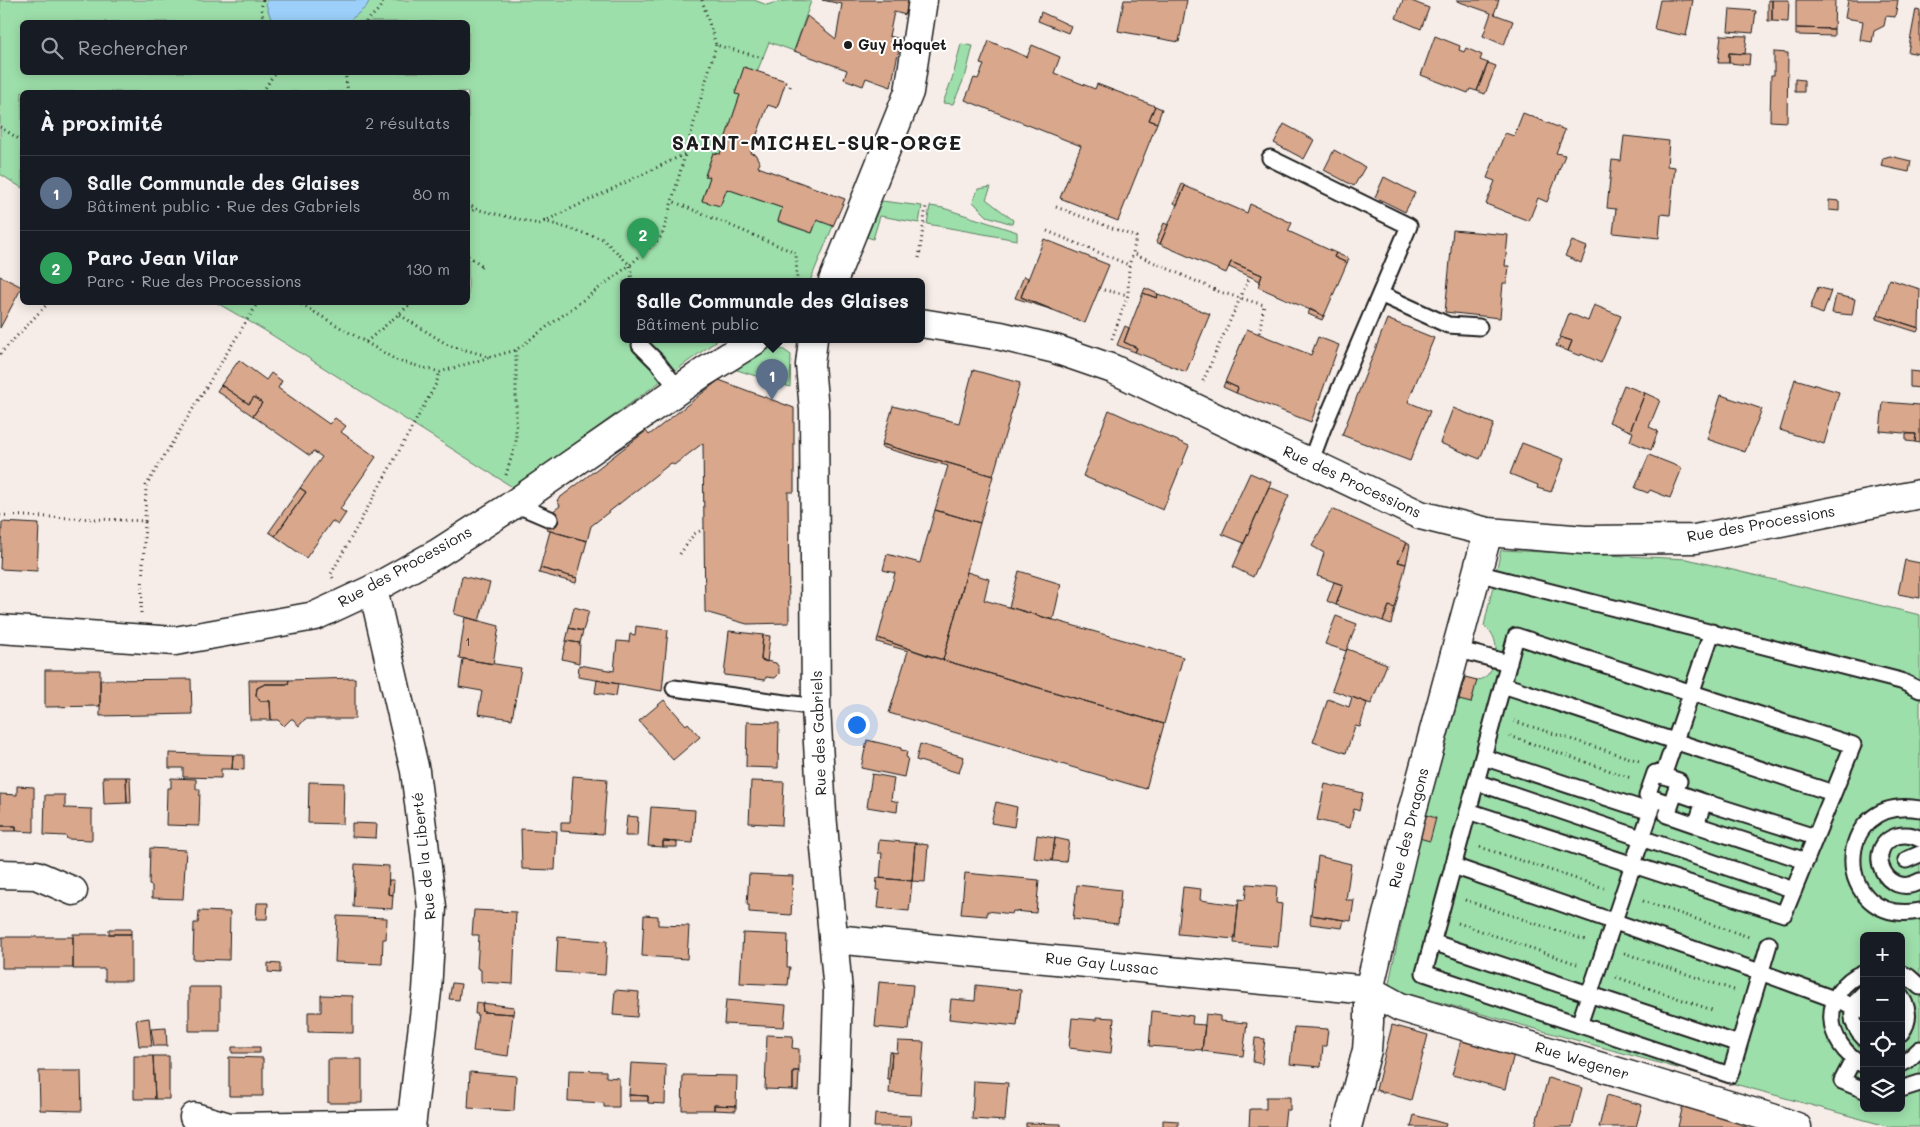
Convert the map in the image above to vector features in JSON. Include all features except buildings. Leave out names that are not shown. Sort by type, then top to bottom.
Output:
[{"type":"street","points":[[834,278],[909,92],[923,0]]},
{"type":"street","name":"Rue des Processions","points":[[925,324],[1001,336],[1055,349],[1102,366],[1191,406],[1420,515],[1488,532],[1585,540],[1695,539],[1920,494]]},
{"type":"street","name":"Rue des Processions","points":[[0,629],[175,642],[314,616],[373,589],[438,552],[511,506],[704,372],[751,343]]},
{"type":"street","name":"Rue des Gabriels","points":[[813,343],[810,365],[814,410],[816,707],[822,814],[838,992],[834,1127]]},
{"type":"street","name":"Rue des Dragons","points":[[1346,1127],[1366,1050],[1369,1022],[1369,990],[1410,819],[1488,532]]},
{"type":"street","name":"Rue de la Liberté","points":[[373,589],[415,771],[432,907],[427,991],[411,1125]]},
{"type":"street","points":[[0,874],[36,875],[74,891]]},
{"type":"street","name":"Rue Gay Lussac","points":[[834,938],[1369,990]]},
{"type":"street","name":"Rue Wegener","points":[[1369,990],[1400,1006],[1797,1127]]},
{"type":"street","points":[[194,1117],[230,1127],[411,1125]]},
{"type":"lane","points":[[1270,158],[1409,226],[1310,463]]},
{"type":"lane","points":[[1380,294],[1448,325],[1479,327]]},
{"type":"lane","points":[[640,345],[657,362],[679,390]]},
{"type":"lane","points":[[511,506],[550,519]]},
{"type":"lane","points":[[1477,572],[1901,681],[1920,690]]},
{"type":"lane","points":[[1579,1025],[1642,838],[1655,793],[1712,632]]},
{"type":"lane","points":[[1468,811],[1784,914],[1853,745],[1516,636],[1490,729],[1424,973],[1730,1075],[1769,944]]},
{"type":"lane","points":[[1456,649],[1509,663]]},
{"type":"lane","points":[[1503,685],[1833,793]]},
{"type":"lane","points":[[674,688],[816,707]]},
{"type":"lane","points":[[1483,757],[1673,798],[1704,802],[1815,837]]},
{"type":"lane","points":[[1655,793],[1679,781],[1667,815],[1806,860]]},
{"type":"lane","points":[[1476,782],[1794,890]]},
{"type":"lane","points":[[1696,825],[1704,802]]},
{"type":"lane","points":[[1920,809],[1906,806],[1892,808],[1866,824],[1857,836],[1852,866],[1860,887],[1875,904],[1889,911],[1904,913],[1920,911]]},
{"type":"lane","points":[[1920,840],[1906,835],[1892,838],[1882,849],[1880,863],[1886,876],[1898,884],[1912,884],[1920,880]]},
{"type":"lane","points":[[1453,866],[1859,1008],[1852,1018],[1854,1026],[1860,1033]]},
{"type":"lane","points":[[1432,942],[1739,1044]]},
{"type":"lane","points":[[1860,974],[1844,985],[1835,999],[1832,1010],[1835,1038],[1843,1050],[1858,1062],[1842,1081],[1860,1088]]},
{"type":"lane","points":[[1905,975],[1920,987]]},
{"type":"lane","points":[[1905,1006],[1908,1012],[1905,1022]]},
{"type":"lane","points":[[1905,1062],[1920,1049]]},
{"type":"lane","points":[[1905,1088],[1920,1083]]},
{"type":"path","points":[[263,0],[261,9],[264,20]]},
{"type":"path","points":[[368,20],[379,9],[384,0]]},
{"type":"path","points":[[302,305],[398,361],[440,372],[516,350],[630,266],[662,236],[716,45],[702,0]]},
{"type":"path","points":[[716,45],[762,58]]},
{"type":"path","points":[[264,90],[273,75]]},
{"type":"path","points":[[346,75],[348,90]]},
{"type":"path","points":[[1,127],[20,140]]},
{"type":"path","points":[[470,205],[475,209],[538,224],[685,154]]},
{"type":"path","points":[[672,201],[796,253],[797,278]]},
{"type":"path","points":[[919,258],[926,206]]},
{"type":"path","points":[[1056,207],[1136,237],[1129,265],[1128,295],[1102,366]]},
{"type":"path","points":[[470,213],[475,209]]},
{"type":"path","points":[[544,220],[604,239],[630,266],[632,278]]},
{"type":"path","points":[[1047,231],[1129,265]]},
{"type":"path","points":[[1133,253],[1220,292],[1264,305],[1260,334]]},
{"type":"path","points":[[470,257],[483,266],[479,268]]},
{"type":"path","points":[[1191,406],[1250,276]]},
{"type":"path","points":[[1099,289],[1128,295]]},
{"type":"path","points":[[0,354],[46,305]]},
{"type":"path","points":[[140,639],[146,486],[256,305]]},
{"type":"path","points":[[366,342],[400,315],[409,305]]},
{"type":"path","points":[[400,315],[448,345],[491,357]]},
{"type":"path","points":[[511,506],[501,492],[516,442],[516,350]]},
{"type":"path","points":[[345,602],[331,574],[436,384],[440,372]]},
{"type":"path","points":[[0,515],[145,521]]},
{"type":"path","points":[[680,554],[694,534],[704,529]]},
{"type":"path","points":[[1490,729],[1655,793]]},
{"type":"path","points":[[1460,840],[1769,944]]},
{"type":"green space","points":[[0,0],[754,0],[767,5],[800,0],[811,1],[794,51],[769,42],[757,72],[744,68],[735,93],[740,95],[720,154],[713,153],[705,175],[710,177],[702,200],[720,206],[727,189],[782,208],[778,222],[812,233],[817,220],[833,226],[811,278],[620,278],[620,343],[713,343],[514,488],[264,330],[220,305],[470,305],[470,90],[20,90],[20,187],[0,174]]},
{"type":"green space","points":[[961,44],[973,46],[966,74],[953,104],[943,103],[953,76]]},
{"type":"green space","points":[[991,187],[986,199],[1013,220],[1012,224],[987,216],[973,202],[978,189]]},
{"type":"green space","points":[[882,201],[922,206],[919,223],[880,216],[873,239],[867,237]]},
{"type":"green space","points":[[930,206],[943,208],[1017,232],[1017,240],[927,224]]},
{"type":"green space","points":[[774,347],[784,350],[791,355],[790,387],[734,369],[757,354]]},
{"type":"green space","points":[[1501,550],[1687,559],[1920,615],[1920,1127],[1890,1127],[1388,988],[1419,838],[1465,677],[1477,680],[1484,678],[1489,673],[1496,657],[1496,648],[1491,632],[1484,626]]},
{"type":"water","points":[[268,0],[370,0],[366,7],[350,20],[271,20],[266,4]]},
{"type":"place","name":"Guy Hoquet","points":[[848,45]]},
{"type":"place","name":"Parc Jean Vilar","points":[[643,259]]},
{"type":"place","name":"Salle Communale des Glaises","points":[[772,400]]},
{"type":"district","name":"SAINT-MICHEL-SUR-ORGE","points":[[817,143]]}]
